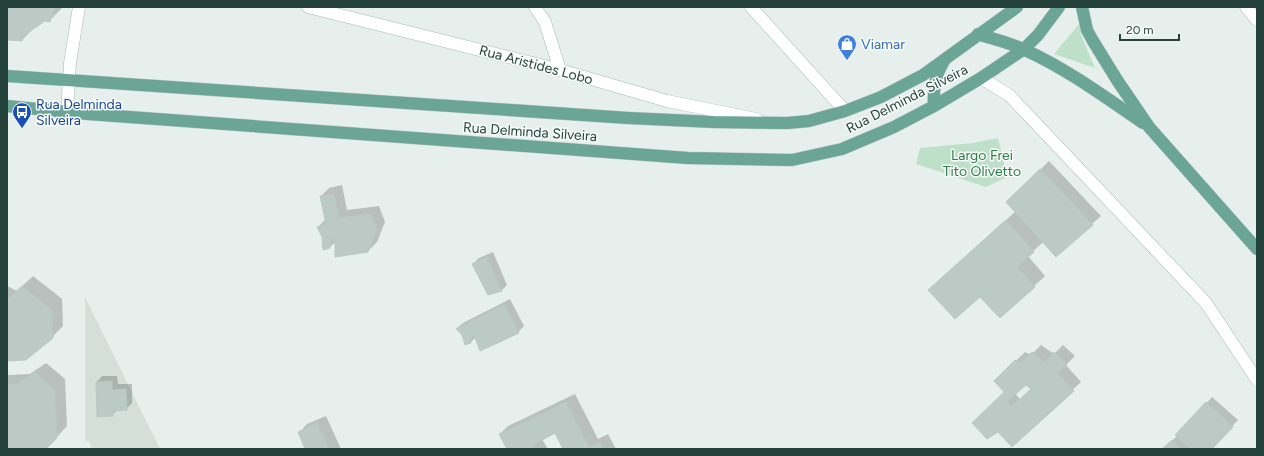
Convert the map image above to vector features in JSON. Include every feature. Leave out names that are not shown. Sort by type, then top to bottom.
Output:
[{"type":"main road","name":"Rua Delminda Silveira","points":[[7,76],[636,118],[763,124],[787,123],[809,121],[844,111],[881,97],[923,75],[1017,7]]},
{"type":"main road","name":"Rua Delminda Silveira","points":[[7,106],[67,112],[680,158],[792,160],[842,149],[894,127],[934,106],[982,78],[1024,49],[1038,35],[1059,7]]},
{"type":"main road","points":[[1082,7],[1087,30],[1093,41],[1149,127],[1257,250]]},
{"type":"main road","points":[[978,34],[1024,49],[1074,76],[1149,127]]},
{"type":"main road","points":[[934,106],[933,93],[935,81],[939,69],[946,58]]},
{"type":"street","points":[[67,112],[68,80],[79,7]]},
{"type":"street","name":"Rua Aristides Lobo","points":[[308,7],[560,70],[667,101],[756,119],[763,124]]},
{"type":"street","points":[[535,7],[545,22],[560,70]]},
{"type":"street","points":[[751,7],[844,111]]},
{"type":"street","points":[[1246,7],[1257,20]]},
{"type":"street","points":[[982,78],[1010,94],[1206,304],[1257,380]]},
{"type":"shaded area","points":[[85,297],[160,449],[91,449],[90,442],[85,441]]},
{"type":"green space","points":[[1080,23],[1081,35],[1095,68],[1054,54]]},
{"type":"green space","name":"Largo Frei Tito Olivetto","points":[[998,138],[1007,177],[986,187],[916,164],[920,148],[973,143]]},
{"type":"building","points":[[7,7],[55,7],[50,22],[45,21],[23,36],[22,41],[7,40]]},
{"type":"building","points":[[1040,169],[1093,225],[1056,257],[1006,202]]},
{"type":"building","points":[[334,193],[339,218],[371,214],[377,231],[368,252],[335,257],[335,244],[331,236],[330,248],[323,250],[322,237],[317,227],[326,224],[320,196]]},
{"type":"building","points":[[1006,220],[1034,252],[1017,267],[1035,287],[1000,318],[980,297],[955,319],[928,290]]},
{"type":"building","points":[[487,257],[502,291],[488,295],[472,264]]},
{"type":"building","points":[[22,286],[52,310],[53,338],[26,360],[7,361],[7,300]]},
{"type":"building","points":[[504,304],[519,333],[480,351],[471,331],[471,343],[465,345],[462,335],[456,329]]},
{"type":"building","points":[[1032,352],[1045,362],[1054,352],[1067,365],[1057,373],[1074,391],[1012,447],[998,432],[987,439],[972,423],[1004,392],[994,381],[1015,360],[1021,363]],"holes":[[[1026,385],[1031,389],[1011,407],[1007,402]]]},
{"type":"building","points":[[35,372],[55,390],[57,438],[46,449],[7,449],[7,385],[18,384]]},
{"type":"building","points":[[112,381],[112,390],[126,389],[127,410],[113,411],[113,416],[97,417],[96,382]]},
{"type":"building","points":[[566,402],[589,447],[600,442],[603,449],[563,449],[555,433],[533,445],[535,449],[507,449],[499,434]]},
{"type":"building","points":[[1206,402],[1233,427],[1212,449],[1190,449],[1175,435]]},
{"type":"building","points":[[317,423],[329,449],[305,449],[298,432]]},
{"type":"building","points":[[1172,440],[1181,449],[1162,449]]},
{"type":"place","name":"Viamar","points":[[847,61]]},
{"type":"place","name":"Rua Delminda Silveira","points":[[22,129]]}]
